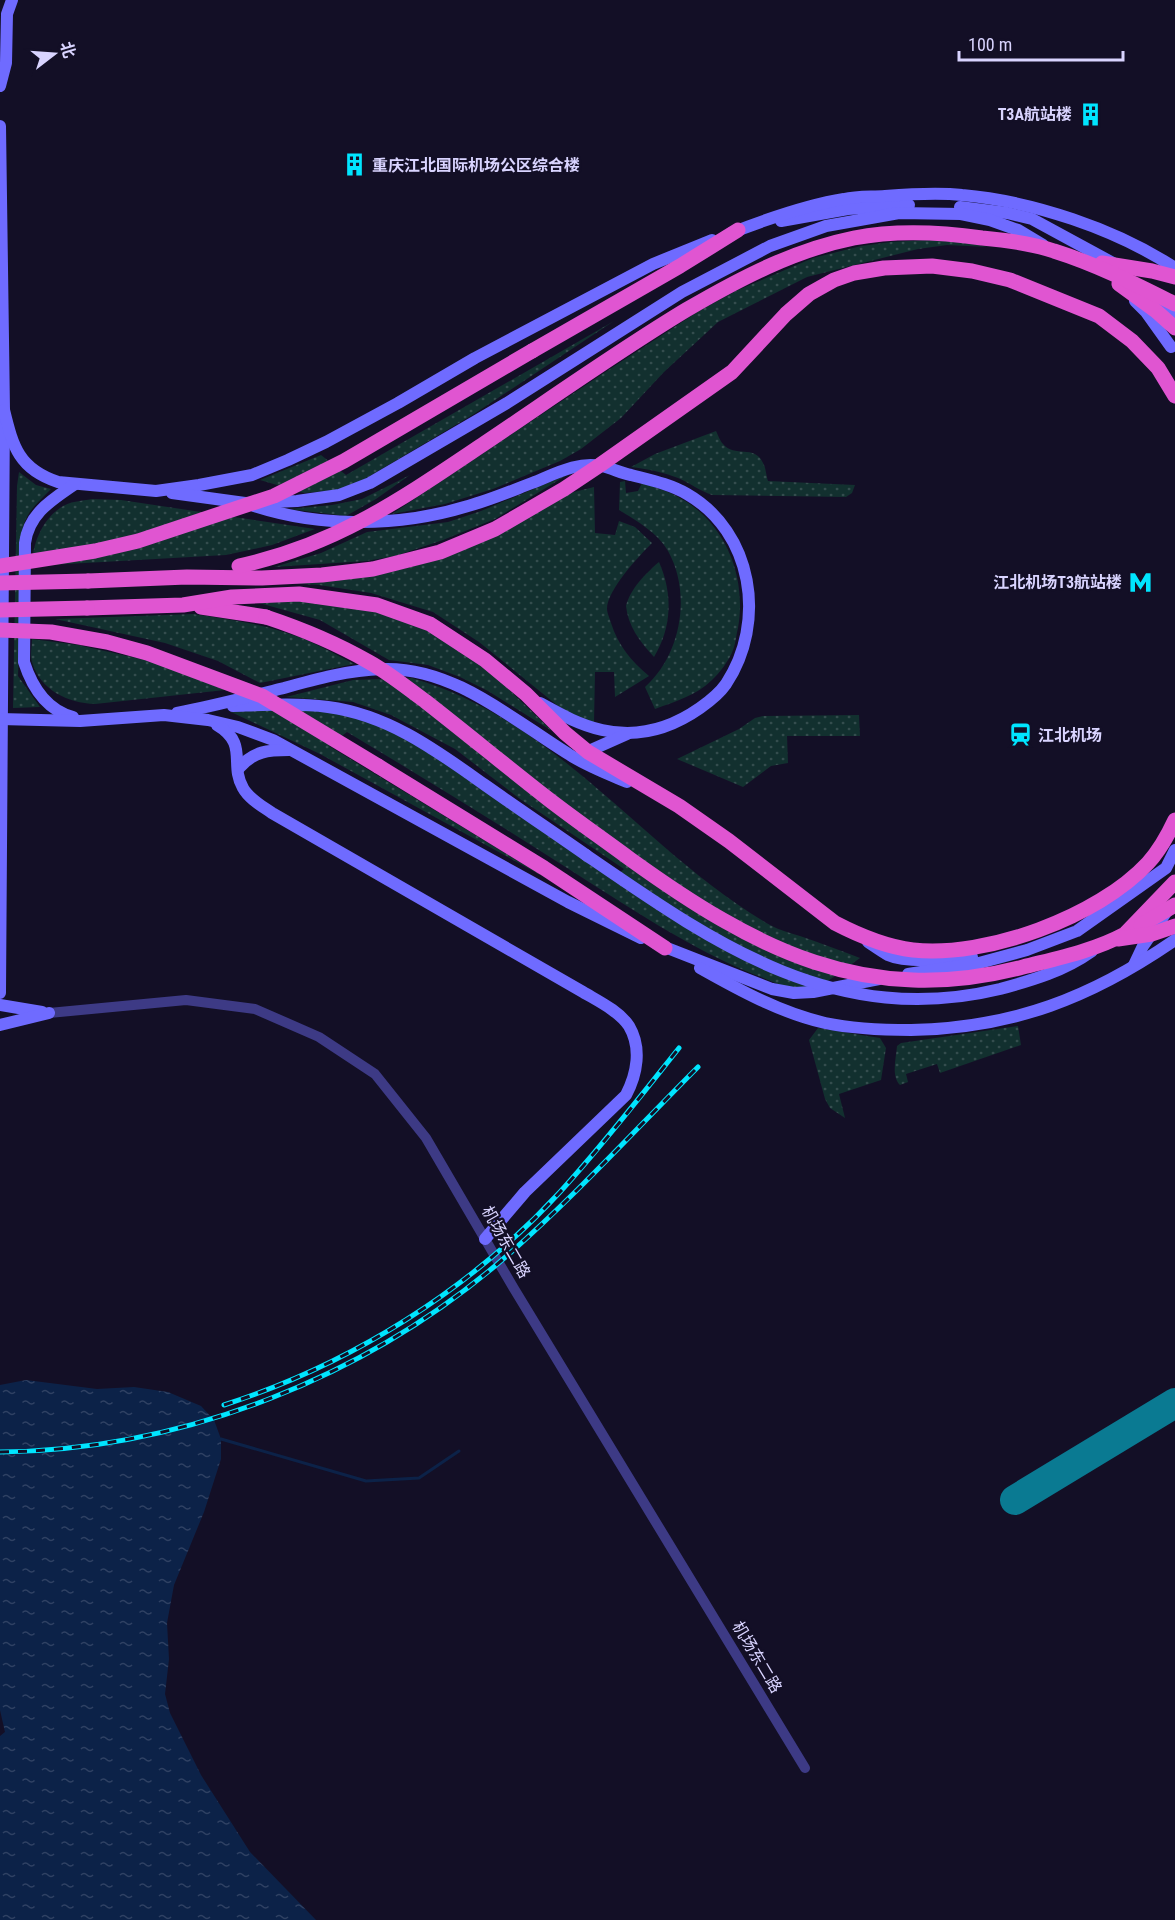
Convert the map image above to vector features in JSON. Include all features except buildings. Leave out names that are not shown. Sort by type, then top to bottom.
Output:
[{"type":"highway","points":[[0,566],[95,551],[138,541],[274,496],[344,461],[738,230]]},
{"type":"highway","points":[[187,577],[272,559],[327,539],[391,506],[658,327],[733,282],[790,258],[837,242],[889,234],[958,235],[1006,241],[1052,250],[1084,261],[1175,304]]},
{"type":"highway","points":[[1084,261],[1152,270],[1175,277]]},
{"type":"highway","points":[[1084,261],[1156,310],[1175,328]]},
{"type":"highway","points":[[0,583],[322,575],[374,569],[440,552],[495,529],[600,465],[732,372],[786,314],[809,294],[834,280],[854,273],[884,268],[932,266],[972,271],[1010,280],[1099,316],[1132,340],[1158,368],[1175,396]]},
{"type":"highway","points":[[0,610],[183,605],[232,597],[299,594],[378,605],[403,612],[446,633],[485,660],[526,694],[565,733],[588,752],[679,806],[758,862],[835,923],[851,932],[912,950],[958,949],[1007,940],[1073,916],[1125,884],[1149,862],[1166,839],[1175,820]]},
{"type":"highway","points":[[183,605],[266,617],[301,628],[370,663],[467,733],[548,799],[684,898],[735,928],[788,953],[828,967],[880,979],[956,979],[999,974],[1095,948],[1120,937],[1175,905]]},
{"type":"highway","points":[[0,630],[51,632],[107,642],[147,653],[262,696],[544,868],[665,948]]},
{"type":"highway","points":[[1120,937],[1175,882]]},
{"type":"highway","points":[[1120,937],[1152,934],[1175,926]]},
{"type":"main road","points":[[0,86],[6,63],[7,14],[12,0]]},
{"type":"main road","points":[[0,126],[4,410],[0,993]]},
{"type":"main road","points":[[156,491],[252,474],[288,460],[398,404],[475,358],[653,264],[796,210],[845,198],[961,194],[1013,203],[1048,211],[1126,242],[1157,256],[1175,268]]},
{"type":"main road","points":[[757,224],[848,209],[894,205],[937,205],[1007,213],[1032,219],[1093,251],[1150,288],[1175,320]]},
{"type":"main road","points":[[4,410],[10,437],[22,460],[32,470],[45,477],[75,484],[156,491],[245,503],[297,501],[339,495],[370,483],[507,403],[700,282],[770,246],[826,226],[899,213],[961,214],[990,220],[1018,230],[1052,250]]},
{"type":"main road","points":[[1032,219],[1117,282],[1146,312],[1171,348]]},
{"type":"main road","points":[[245,503],[279,514],[331,522],[392,521],[467,507],[561,470],[585,465],[600,465],[656,481],[686,494],[709,510],[729,534],[740,554],[747,576],[749,598],[749,625],[742,654],[726,684],[714,698],[686,718],[657,730],[627,733],[603,731],[580,724],[526,694]]},
{"type":"main road","points":[[75,484],[36,514],[26,535],[24,662],[34,687],[52,707],[62,714],[84,720]]},
{"type":"main road","points":[[1,720],[84,720],[164,715],[213,706],[349,672],[402,670],[444,681],[466,690],[573,757],[679,806]]},
{"type":"main road","points":[[213,706],[307,705],[330,707],[387,723],[438,752],[680,919],[738,952],[791,976],[842,990],[886,997],[933,999],[982,993],[1062,970],[1095,948]]},
{"type":"main road","points":[[164,715],[208,720],[273,740],[619,929],[772,989],[794,993],[979,963],[1027,950],[1077,931],[1166,868],[1175,850]]},
{"type":"main road","points":[[208,720],[231,736],[237,751],[240,782],[244,791],[272,813],[583,992],[612,1010],[629,1026],[635,1044],[637,1065],[626,1095],[525,1192],[485,1239]]},
{"type":"main road","points":[[573,757],[627,733]]},
{"type":"main road","points":[[239,768],[250,757],[262,751],[290,750]]},
{"type":"main road","points":[[1133,966],[1143,946],[1161,923],[1175,899]]},
{"type":"main road","points":[[851,932],[889,955],[911,958],[938,960],[1027,950]]},
{"type":"main road","points":[[665,948],[721,980],[783,1009],[823,1022],[878,1030],[941,1029],[989,1024],[1030,1014],[1082,994],[1175,940]]},
{"type":"main road","points":[[0,1008],[0,1025],[49,1013]]},
{"type":"main road","name":"机场东二路","points":[[0,1008],[49,1013]]},
{"type":"street","name":"机场东二路","points":[[49,1013],[186,1000],[255,1009],[319,1037],[375,1074],[426,1138],[805,1768]]},
{"type":"green space","points":[[945,239],[988,247],[947,245],[918,249],[807,277],[718,322],[664,372],[621,418],[581,449],[560,461],[493,489],[445,504],[392,514],[699,311],[738,290],[813,258],[861,246]]},
{"type":"green space","points":[[614,321],[474,414],[363,480],[337,490],[304,493],[260,480],[321,455],[346,475]]},
{"type":"green space","points":[[716,431],[722,443],[728,448],[750,452],[759,457],[765,467],[768,481],[855,485],[852,493],[846,497],[712,495],[672,476],[631,467],[655,454]]},
{"type":"green space","points":[[19,472],[36,485],[51,489],[31,510],[23,527],[18,676],[40,707],[13,708],[17,486]]},
{"type":"green space","points":[[410,475],[376,499],[346,516],[289,509],[332,505],[362,499]]},
{"type":"green space","points":[[567,475],[495,519],[395,556],[366,561],[274,567],[321,553],[367,532],[448,522],[481,511]]},
{"type":"green space","points":[[625,481],[626,493],[638,491],[642,483],[657,488],[680,498],[710,522],[730,554],[739,590],[738,628],[732,654],[724,666],[699,690],[655,709],[645,687],[657,674],[674,641],[679,623],[680,586],[675,568],[664,545],[646,528],[619,510],[620,482]]},
{"type":"green space","points":[[594,487],[595,533],[615,535],[619,521],[635,527],[652,543],[618,583],[608,601],[607,609],[621,645],[649,676],[615,697],[614,672],[595,672],[594,723],[577,717],[558,706],[479,642],[433,612],[371,593],[319,585],[267,582],[368,575],[407,568],[442,558],[570,493]]},
{"type":"green space","points":[[92,499],[121,500],[315,529],[272,545],[226,555],[32,566],[36,542],[48,519],[67,504]]},
{"type":"green space","points":[[659,562],[667,586],[668,610],[664,634],[654,657],[636,633],[629,620],[626,606],[644,576]]},
{"type":"green space","points":[[285,600],[368,607],[426,629],[481,663],[552,731],[488,691],[460,677],[428,665],[389,660],[320,620],[259,603]]},
{"type":"green space","points":[[193,614],[278,630],[314,644],[354,664],[260,683],[218,661],[165,643],[55,619]]},
{"type":"green space","points":[[32,639],[78,645],[154,662],[225,690],[95,704],[75,701],[56,693],[41,680],[31,660]]},
{"type":"green space","points":[[412,678],[465,698],[513,724],[599,790],[724,895],[770,925],[860,958],[831,979],[814,987],[796,989],[774,983],[730,964],[662,928],[347,732],[329,746],[546,878],[320,754],[231,712],[309,708],[337,712],[376,724],[414,742],[613,879],[624,869],[520,799],[455,749],[391,715],[353,702],[286,697],[353,680]]},
{"type":"green space","points":[[859,715],[860,736],[787,736],[788,763],[771,766],[743,787],[677,759],[763,716]]},
{"type":"green space","points":[[1018,1026],[1021,1045],[940,1073],[937,1064],[906,1074],[908,1082],[900,1085],[897,1081],[895,1062],[897,1046],[901,1043]]},
{"type":"green space","points":[[818,1028],[880,1038],[886,1048],[881,1080],[839,1094],[845,1118],[830,1108],[825,1099],[809,1040]]},
{"type":"water","points":[[26,1380],[97,1389],[134,1387],[168,1392],[201,1406],[214,1420],[221,1439],[221,1459],[204,1512],[174,1585],[167,1623],[169,1659],[165,1694],[170,1713],[201,1775],[250,1852],[316,1920],[0,1920],[0,1736],[5,1732],[0,1710],[0,1385]]},
{"type":"waterway","points":[[218,1441],[221,1439],[366,1481],[419,1478],[459,1451]]},
{"type":"taxiway","points":[[1015,1500],[1175,1403]]},
{"type":"railway","points":[[224,1405],[317,1368],[406,1320],[448,1292],[525,1228],[560,1192],[679,1048]]},
{"type":"railway","points":[[0,1452],[69,1448],[138,1437],[205,1421],[271,1398],[335,1370],[397,1336],[455,1297],[534,1232],[698,1067]]},
{"type":"place","name":"T3A航站楼","points":[[1090,114]]},
{"type":"place","name":"重庆江北国际机场公区综合楼","points":[[354,165]]},
{"type":"place","name":"江北机场T3航站楼","points":[[1140,582]]},
{"type":"place","name":"江北机场","points":[[1020,735]]}]
